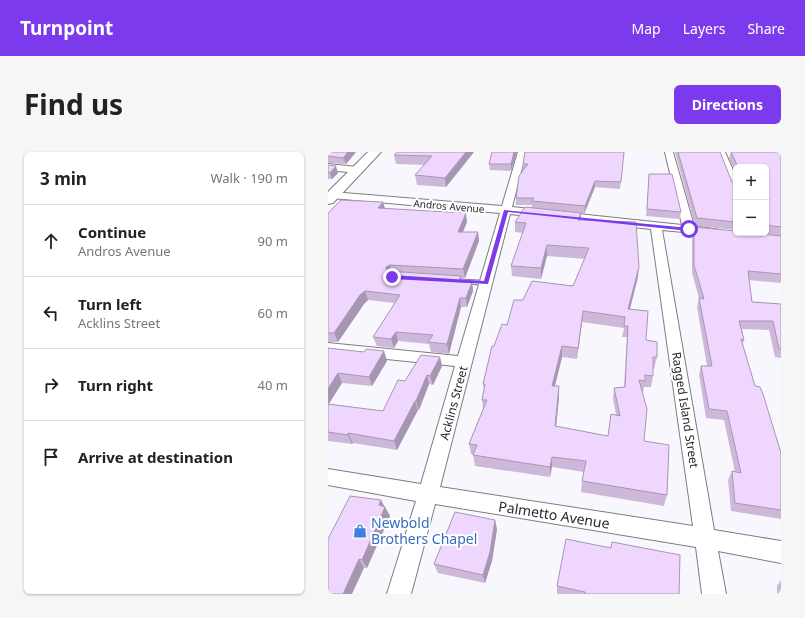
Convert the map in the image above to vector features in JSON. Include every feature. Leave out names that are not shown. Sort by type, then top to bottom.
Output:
[{"type":"main road","points":[[330,198],[375,152]]},
{"type":"street","name":"Acklins Street","points":[[399,594],[428,495],[522,152]]},
{"type":"street","points":[[669,152],[689,229]]},
{"type":"street","points":[[721,152],[733,182]]},
{"type":"street","points":[[328,168],[358,170]]},
{"type":"street","name":"Andros Avenue","points":[[330,198],[506,210],[726,234]]},
{"type":"street","name":"Ragged Island Street","points":[[656,226],[714,594]]},
{"type":"street","points":[[328,348],[465,362]]},
{"type":"street","name":"Palmetto Avenue","points":[[328,477],[428,495],[705,538],[781,552]]},
{"type":"lane","points":[[447,280],[486,283]]},
{"type":"building","points":[[328,152],[348,152],[343,158],[328,156]]},
{"type":"building","points":[[397,152],[466,152],[445,178],[415,175],[432,156],[394,155]]},
{"type":"building","points":[[492,152],[514,152],[511,164],[489,164]]},
{"type":"building","points":[[525,152],[624,152],[621,182],[595,181],[585,206],[532,201],[534,198],[516,198],[519,176],[528,164],[523,164]]},
{"type":"building","points":[[678,152],[720,152],[733,183],[733,222],[697,218]]},
{"type":"building","points":[[731,152],[781,152],[781,227],[769,225],[769,164],[737,164]]},
{"type":"building","points":[[328,165],[336,166],[330,173],[328,172]]},
{"type":"building","points":[[649,174],[672,174],[681,212],[647,209]]},
{"type":"building","points":[[341,200],[383,202],[378,208],[466,213],[458,232],[478,232],[463,269],[390,265],[386,267],[387,271],[461,276],[458,282],[472,282],[466,298],[460,298],[447,344],[428,342],[433,335],[396,332],[391,339],[373,337],[400,295],[365,291],[360,295],[334,333],[328,333],[328,213]]},
{"type":"building","points":[[525,207],[581,213],[578,220],[636,222],[639,267],[628,309],[648,311],[646,340],[657,342],[657,357],[653,357],[653,376],[645,375],[645,381],[639,380],[647,409],[644,441],[669,445],[667,495],[582,481],[586,461],[552,457],[550,467],[473,455],[477,445],[469,444],[487,400],[482,400],[485,384],[483,384],[492,346],[494,346],[502,324],[507,325],[514,300],[523,300],[532,281],[573,286],[589,248],[547,245],[541,268],[511,266],[526,223],[515,222]],"holes":[[[583,311],[625,317],[624,326],[628,326],[625,387],[614,388],[620,416],[611,414],[608,436],[555,426],[559,386],[552,386],[562,346],[578,348]]]},
{"type":"building","points":[[694,227],[733,231],[733,236],[769,236],[769,235],[781,236],[781,274],[748,271],[752,302],[781,304],[781,349],[779,349],[773,321],[739,321],[744,340],[741,339],[755,386],[760,387],[763,394],[781,453],[781,510],[735,503],[732,471],[741,473],[727,411],[709,409],[701,366],[712,366],[699,298],[704,299],[694,265]]},
{"type":"building","points":[[328,348],[364,352],[366,349],[384,351],[369,377],[338,373],[328,389]]},
{"type":"building","points":[[421,355],[440,357],[430,376],[427,375],[416,401],[394,441],[348,433],[348,435],[328,432],[328,404],[383,411],[398,380],[405,381]]},
{"type":"building","points":[[350,496],[381,500],[379,505],[385,507],[362,560],[359,559],[343,594],[328,594],[328,539]]},
{"type":"building","points":[[455,512],[495,520],[490,552],[483,575],[434,564]]},
{"type":"building","points":[[566,539],[611,548],[612,542],[680,555],[679,594],[585,594],[585,592],[557,586]]},
{"type":"place","name":"Newbold Brothers Chapel","points":[[360,531]]},
{"type":"route","points":[[392,277],[486,283],[506,210],[689,229]]}]
